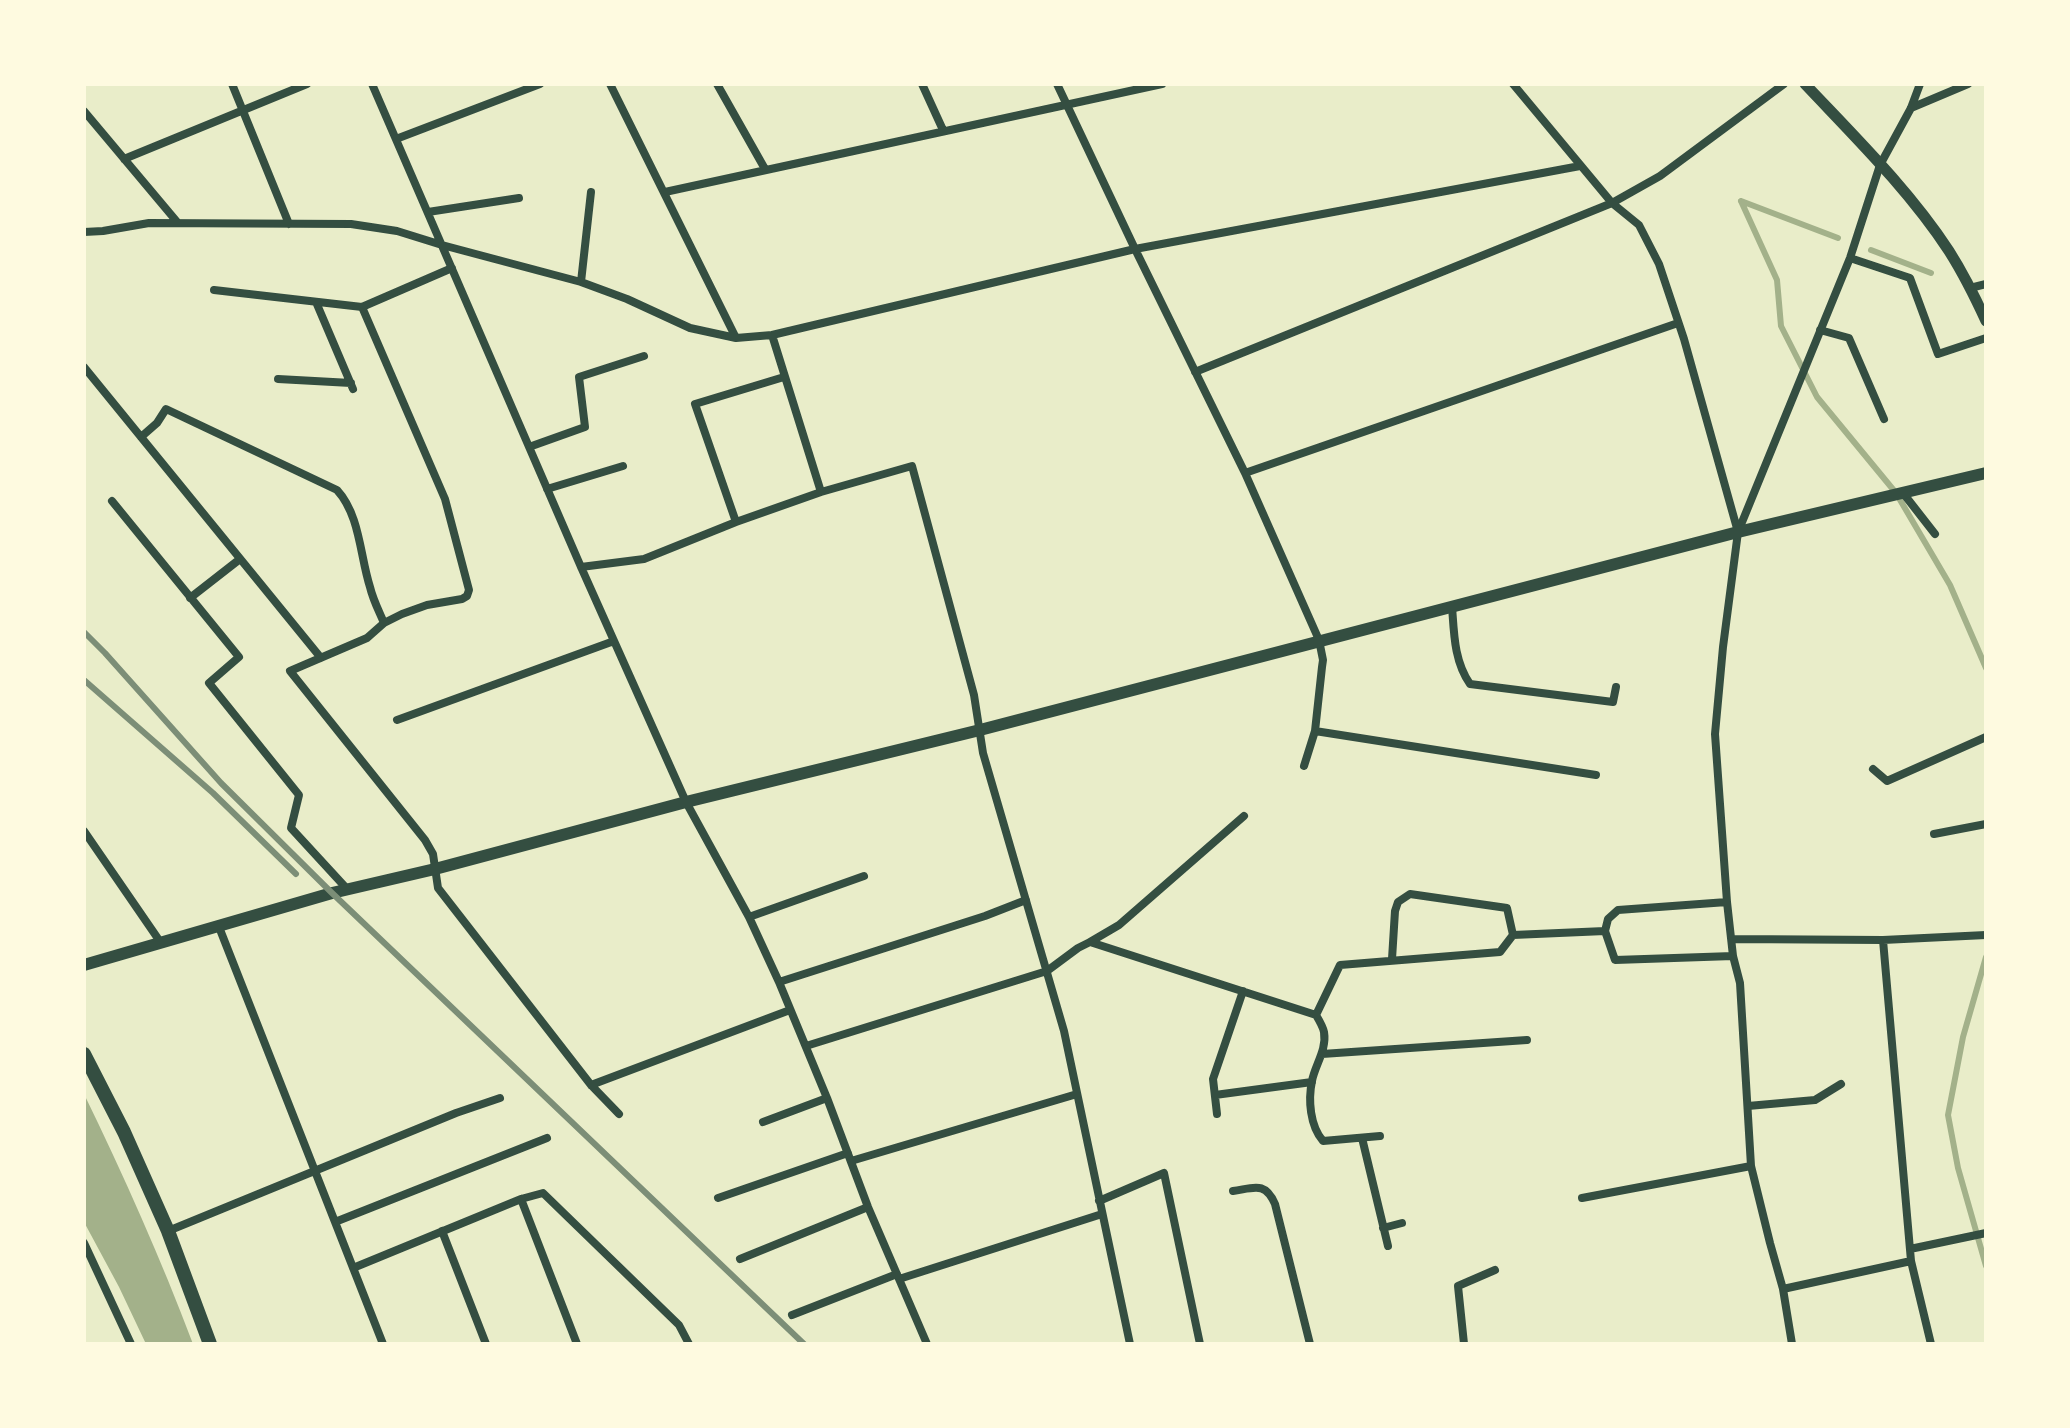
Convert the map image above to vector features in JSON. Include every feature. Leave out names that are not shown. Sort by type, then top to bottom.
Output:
[{"type":"highway","points":[[84,1054],[124,1132],[168,1231],[210,1344]]},
{"type":"main road","points":[[84,965],[348,890],[686,802],[980,730],[1738,532],[1986,473]]},
{"type":"street","points":[[232,84],[289,224]]},
{"type":"street","points":[[124,159],[307,84]]},
{"type":"street","points":[[372,84],[686,802],[749,917],[779,982],[926,1344]]},
{"type":"street","points":[[396,139],[540,84]]},
{"type":"street","points":[[610,84],[736,338]]},
{"type":"street","points":[[717,84],[765,169]]},
{"type":"street","points":[[922,84],[943,130]]},
{"type":"street","points":[[1057,84],[1245,473],[1319,640],[1323,660],[1315,731],[1304,766]]},
{"type":"street","points":[[665,192],[1162,84]]},
{"type":"street","points":[[1513,84],[1612,203],[1639,225],[1659,264],[1738,532]]},
{"type":"street","points":[[1195,372],[1612,203],[1660,176],[1784,84]]},
{"type":"street","points":[[1805,84],[1927,220],[1950,252],[1986,321]]},
{"type":"street","points":[[1792,1344],[1783,1289],[1751,1166],[1740,983],[1733,956],[1727,902],[1715,734],[1723,647],[1738,532],[1850,258],[1880,165],[1911,108],[1920,84]]},
{"type":"street","points":[[1911,108],[1968,84]]},
{"type":"street","points":[[84,111],[178,223]]},
{"type":"street","points":[[84,232],[149,223],[351,224],[397,231],[581,282],[690,328],[736,338],[772,335],[1135,249],[1580,166]]},
{"type":"street","points":[[581,282],[591,192]]},
{"type":"street","points":[[428,212],[519,198]]},
{"type":"street","points":[[84,241],[103,231]]},
{"type":"street","points":[[1850,258],[1910,278],[1938,354],[1986,338]]},
{"type":"street","points":[[214,290],[362,307],[452,268]]},
{"type":"street","points":[[1970,288],[1986,284]]},
{"type":"street","points":[[278,379],[352,386],[316,302]]},
{"type":"street","points":[[362,307],[445,499],[469,590],[462,599],[427,605],[402,614],[384,623],[367,638],[290,671],[425,840],[433,854],[438,888],[591,1085],[619,1114]]},
{"type":"street","points":[[1245,473],[1678,323]]},
{"type":"street","points":[[1820,330],[1849,338],[1884,419]]},
{"type":"street","points":[[772,335],[821,492]]},
{"type":"street","points":[[529,447],[585,427],[579,377],[644,356]]},
{"type":"street","points":[[84,367],[321,658]]},
{"type":"street","points":[[736,522],[695,404],[784,377]]},
{"type":"street","points":[[141,437],[157,423],[166,409],[337,490],[346,499],[352,515],[370,588],[384,623]]},
{"type":"street","points":[[547,489],[623,466]]},
{"type":"street","points":[[581,567],[644,559],[821,492],[912,466],[974,695],[983,753],[1064,1031],[1130,1344]]},
{"type":"street","points":[[1902,493],[1935,534]]},
{"type":"street","points":[[112,501],[239,657],[209,683],[299,795],[291,828],[348,890]]},
{"type":"street","points":[[190,598],[240,559]]},
{"type":"street","points":[[1452,606],[1456,649],[1462,673],[1470,684],[1613,702],[1616,687]]},
{"type":"street","points":[[397,720],[614,641]]},
{"type":"street","points":[[1315,731],[1596,775]]},
{"type":"street","points":[[1873,769],[1887,781],[1986,737]]},
{"type":"street","points":[[806,1046],[1047,971],[1078,948],[1119,925],[1244,816]]},
{"type":"street","points":[[1934,834],[1986,824]]},
{"type":"street","points":[[84,831],[161,943]]},
{"type":"street","points":[[749,917],[864,876]]},
{"type":"street","points":[[1316,1015],[1340,965],[1500,952],[1513,935],[1507,908],[1410,894],[1398,902],[1395,911],[1392,959]]},
{"type":"street","points":[[779,982],[1026,900]]},
{"type":"street","points":[[1727,902],[1618,910],[1608,919],[1605,931],[1615,960],[1733,956]]},
{"type":"street","points":[[219,927],[383,1344]]},
{"type":"street","points":[[1513,935],[1605,931]]},
{"type":"street","points":[[1732,939],[1883,940],[1986,935]]},
{"type":"street","points":[[1883,940],[1911,1261],[1931,1344]]},
{"type":"street","points":[[1090,942],[1316,1015],[1324,1033],[1322,1054],[1312,1082],[1311,1119],[1315,1133],[1323,1141],[1380,1136]]},
{"type":"street","points":[[1217,1114],[1213,1079],[1243,991]]},
{"type":"street","points":[[591,1085],[790,1010]]},
{"type":"street","points":[[1322,1054],[1527,1040]]},
{"type":"street","points":[[1215,1095],[1312,1082]]},
{"type":"street","points":[[1748,1106],[1815,1100],[1841,1084]]},
{"type":"street","points":[[718,1198],[849,1157],[1077,1094]]},
{"type":"street","points":[[168,1231],[456,1113],[500,1098]]},
{"type":"street","points":[[763,1122],[827,1098]]},
{"type":"street","points":[[335,1222],[547,1138]]},
{"type":"street","points":[[1362,1138],[1388,1246]]},
{"type":"street","points":[[1582,1198],[1751,1166]]},
{"type":"street","points":[[1099,1201],[1164,1173],[1200,1344]]},
{"type":"street","points":[[1233,1191],[1261,1187],[1270,1192],[1310,1344]]},
{"type":"street","points":[[353,1268],[521,1199],[543,1193],[679,1325],[688,1344]]},
{"type":"street","points":[[521,1199],[577,1344]]},
{"type":"street","points":[[740,1259],[868,1207]]},
{"type":"street","points":[[792,1315],[898,1277],[1102,1214]]},
{"type":"street","points":[[1383,1228],[1402,1223]]},
{"type":"street","points":[[442,1231],[486,1344]]},
{"type":"street","points":[[1910,1249],[1986,1233]]},
{"type":"street","points":[[84,1243],[131,1344]]},
{"type":"street","points":[[1783,1289],[1911,1261]]},
{"type":"street","points":[[1464,1344],[1458,1286],[1495,1270]]},
{"type":"shaded area","points":[[84,1094],[142,1218],[193,1344],[146,1344],[84,1222]]},
{"type":"waterway","points":[[1741,201],[1777,280],[1781,326],[1817,397],[1896,493],[1950,585],[1986,668]]},
{"type":"waterway","points":[[1741,201],[1838,238]]},
{"type":"waterway","points":[[1871,250],[1931,273]]},
{"type":"waterway","points":[[1986,957],[1963,1037],[1948,1115],[1958,1168],[1986,1266]]},
{"type":"railway","points":[[84,632],[221,783],[332,893],[804,1344]]},
{"type":"railway","points":[[84,680],[213,793],[296,874]]}]
